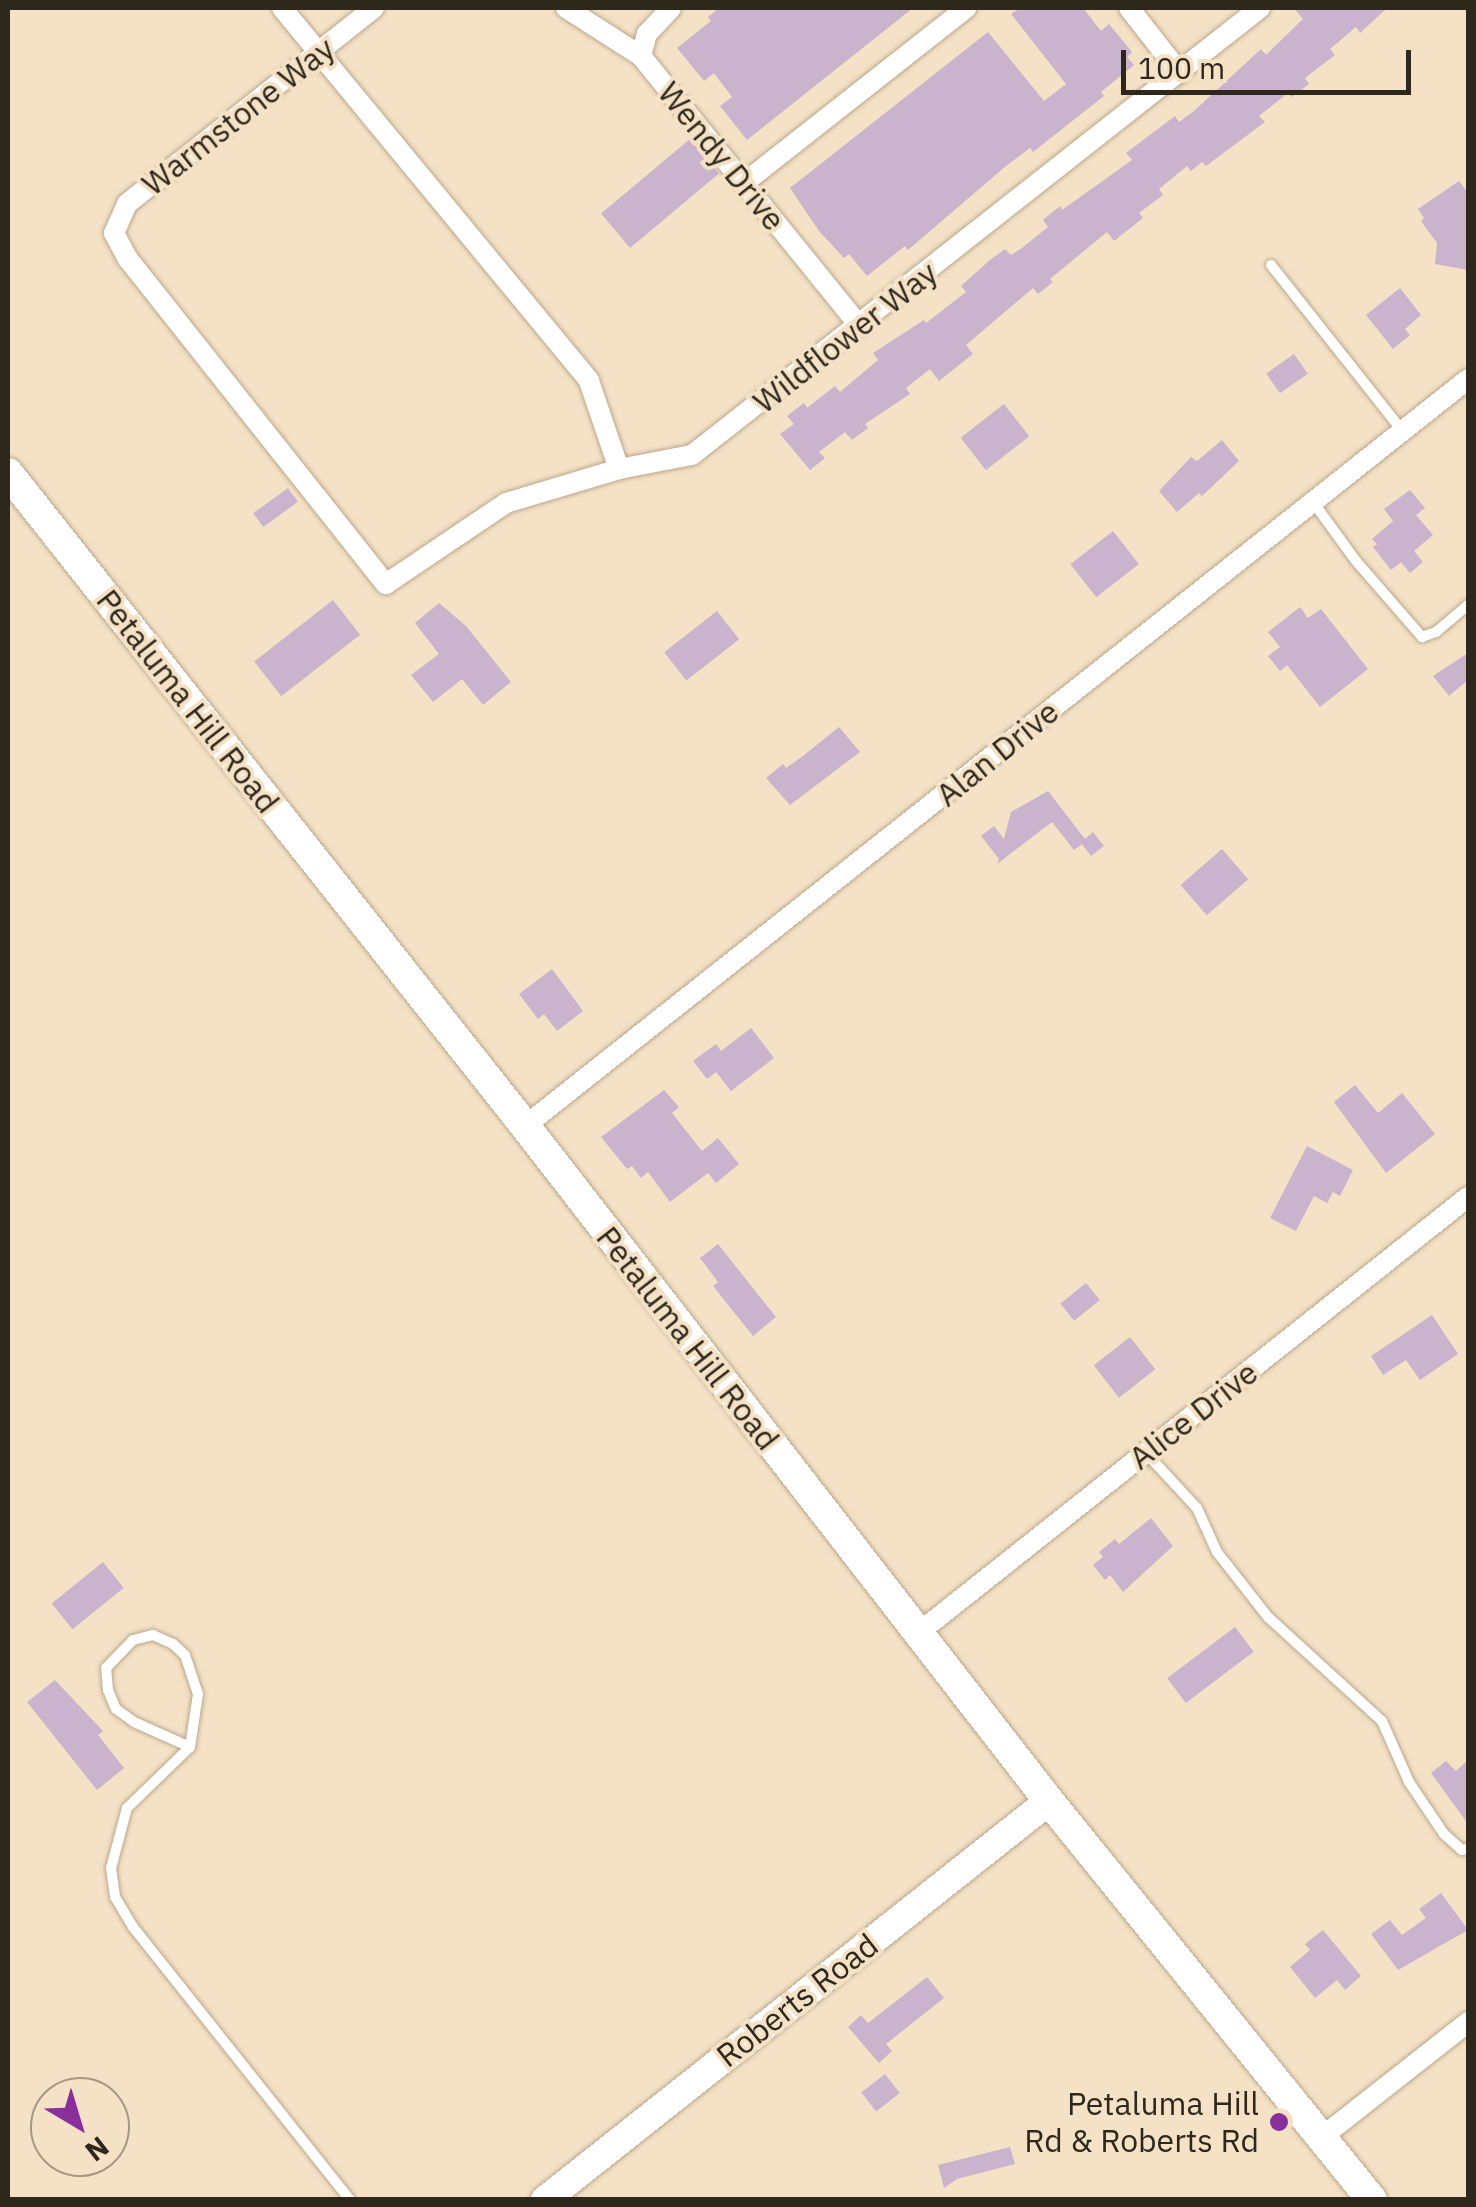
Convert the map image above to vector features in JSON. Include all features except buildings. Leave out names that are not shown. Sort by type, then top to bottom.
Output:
[{"type":"main road","name":"Petaluma Hill Road","points":[[8,474],[525,1126],[917,1634],[1372,2200]]},
{"type":"street","points":[[282,8],[589,381],[619,469]]},
{"type":"street","name":"Warmstone Way","points":[[374,8],[127,204],[114,234],[128,259],[386,584]]},
{"type":"street","name":"Wendy Drive","points":[[566,8],[641,56],[860,326]]},
{"type":"street","points":[[641,56],[647,34],[671,8]]},
{"type":"street","points":[[744,183],[966,8]]},
{"type":"street","points":[[1129,8],[1180,72]]},
{"type":"street","name":"Wildflower Way","points":[[386,584],[506,504],[619,469],[692,456],[1260,8]]},
{"type":"street","name":"Alan Drive","points":[[525,1126],[1468,380]]},
{"type":"street","name":"Alice Drive","points":[[917,1634],[1468,1196]]},
{"type":"street","name":"Roberts Road","points":[[545,2200],[1049,1801]]},
{"type":"street","points":[[1322,2137],[1468,2022]]},
{"type":"lane","points":[[1271,266],[1403,431]]},
{"type":"lane","points":[[1312,502],[1356,561],[1422,637],[1436,632],[1468,606]]},
{"type":"lane","points":[[1146,1453],[1197,1508],[1217,1552],[1268,1616],[1382,1721],[1408,1782],[1444,1834],[1462,1850],[1468,1849]]},
{"type":"lane","points":[[190,1747],[134,1722],[116,1709],[108,1690],[106,1668],[133,1640],[153,1635],[185,1656],[198,1694],[190,1747],[127,1808],[112,1868],[115,1897],[133,1928],[350,2200]]},
{"type":"place","name":"Petaluma Hill Rd & Roberts Rd","points":[[1279,2122]]}]
